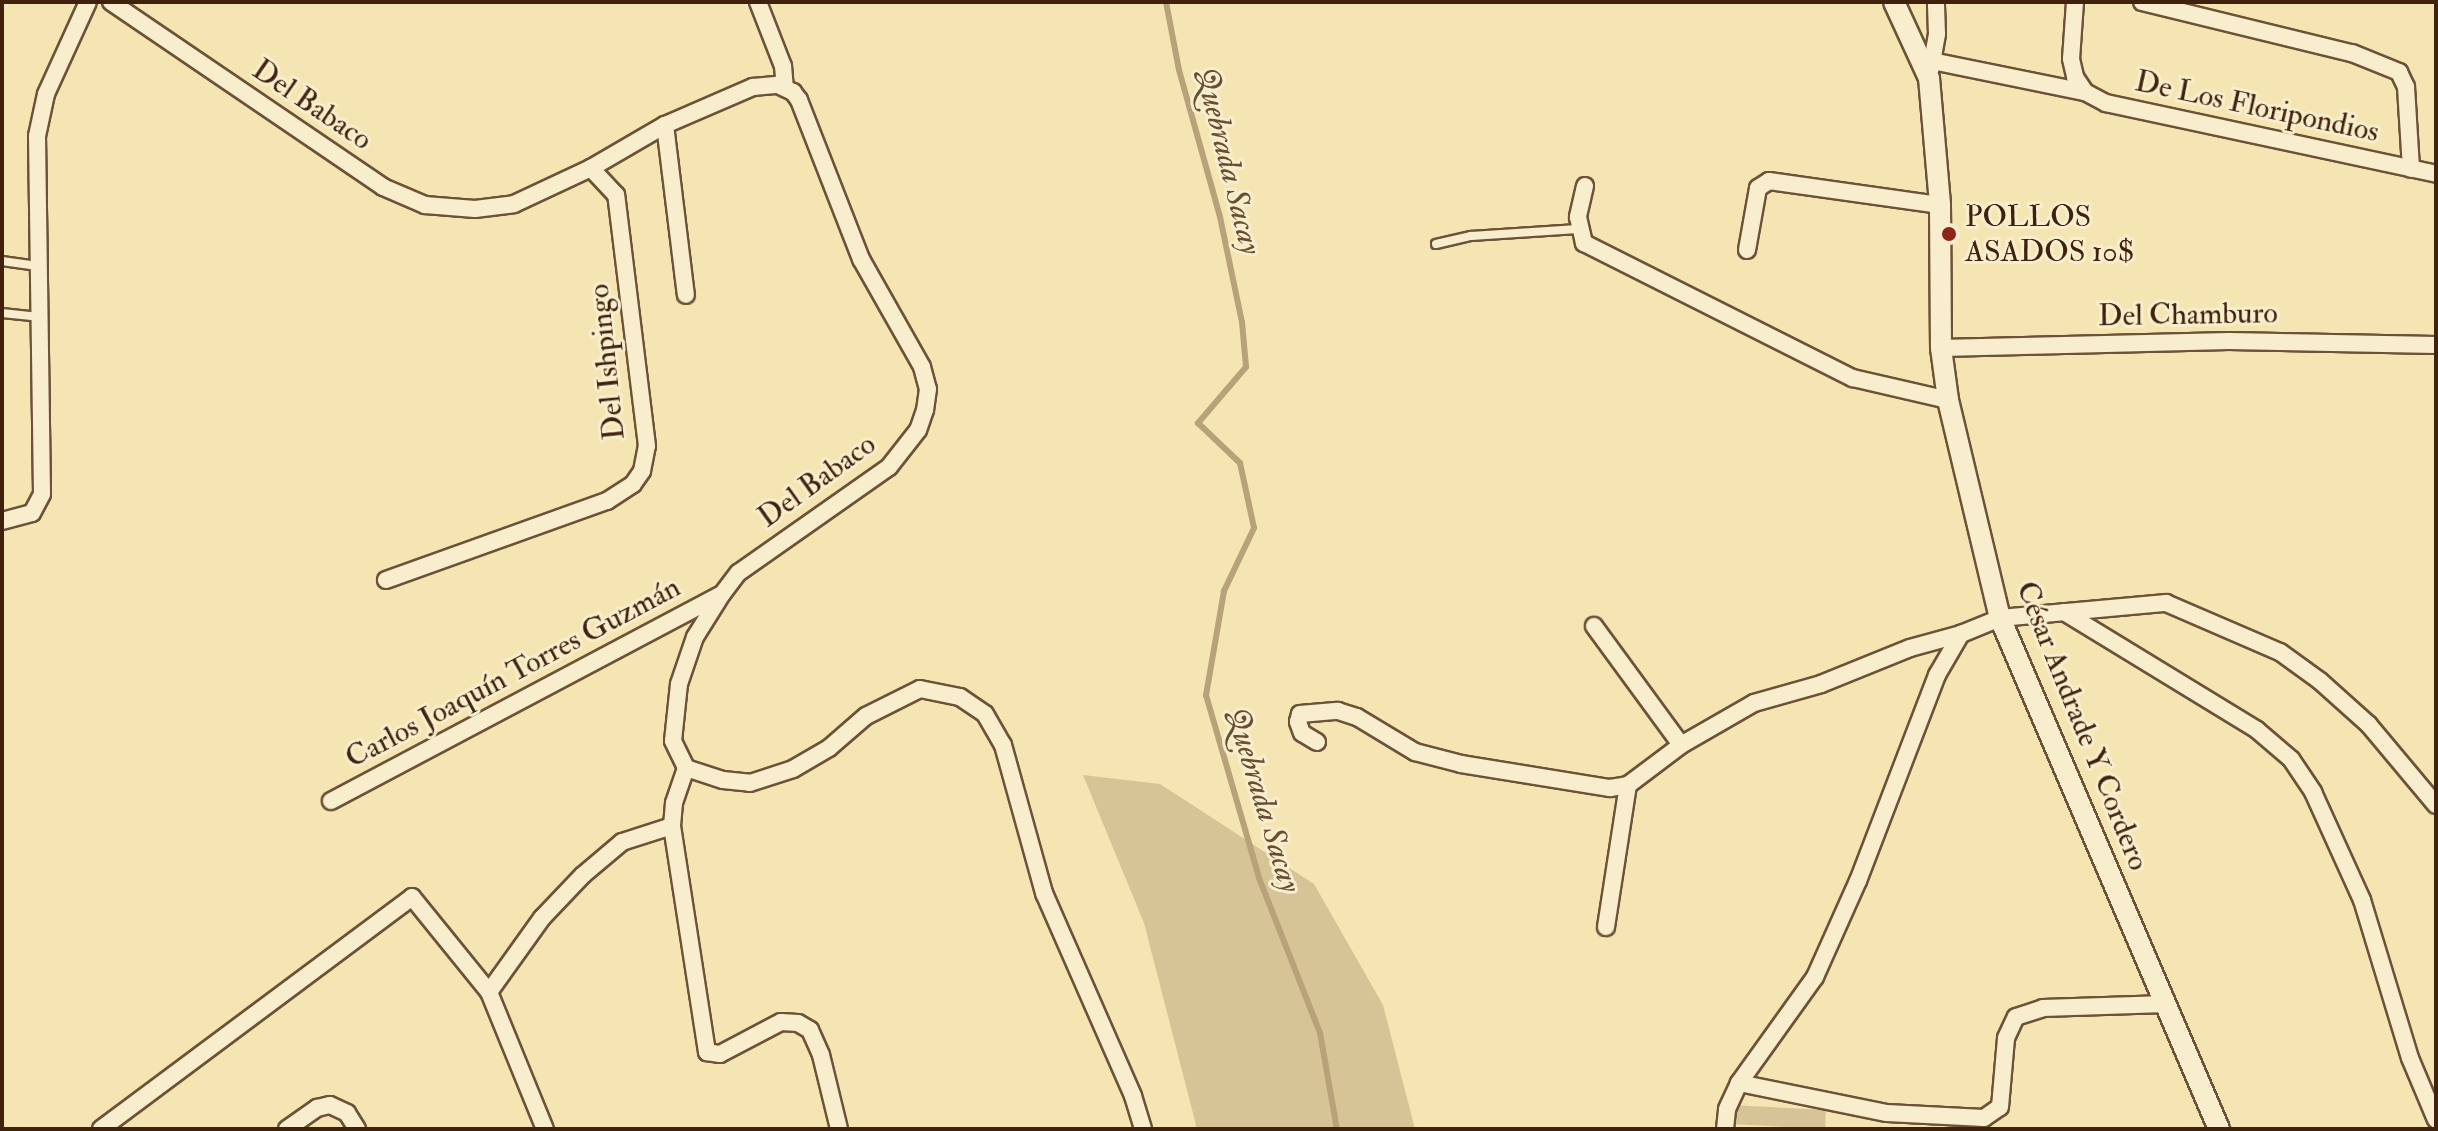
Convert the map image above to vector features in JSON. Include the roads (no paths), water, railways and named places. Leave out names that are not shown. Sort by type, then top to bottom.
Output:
[{"type":"street","points":[[2,521],[22,518],[38,506],[42,494],[37,136],[46,94],[88,2]]},
{"type":"street","name":"Del Babaco","points":[[111,2],[383,187],[425,205],[475,209],[514,204],[591,168],[665,125],[753,87],[785,88],[799,100],[861,259],[922,367],[928,389],[918,430],[889,467],[738,573],[722,594],[695,637],[679,684],[673,741],[686,768]]},
{"type":"street","points":[[758,2],[783,66],[785,88]]},
{"type":"street","name":"César Andrade Y Cordero","points":[[1894,2],[1931,69],[1940,205],[1941,348],[1948,400],[2000,618],[2219,1129]]},
{"type":"street","points":[[1931,69],[1937,34],[1936,2]]},
{"type":"street","points":[[2075,2],[2071,59],[2075,77],[2085,92]]},
{"type":"street","points":[[2142,2],[2352,53],[2399,72],[2406,87],[2411,169]]},
{"type":"street","name":"De Los Floripondios","points":[[1931,69],[2085,92],[2106,103],[2436,174]]},
{"type":"street","points":[[665,125],[686,295]]},
{"type":"street","name":"Del Ishpingo","points":[[386,580],[607,501],[633,484],[642,471],[647,446],[616,195],[591,168]]},
{"type":"street","points":[[1747,250],[1758,188],[1769,181],[1940,205]]},
{"type":"street","points":[[1585,186],[1578,229],[1584,243],[1853,378],[1948,400]]},
{"type":"street","name":"Del Chamburo","points":[[1941,348],[2229,341],[2436,345]]},
{"type":"street","name":"Carlos Joaquín Torres Guzmán","points":[[331,801],[722,594]]},
{"type":"street","points":[[1317,742],[1302,733],[1298,722],[1300,714],[1338,711],[1357,717],[1415,752],[1461,764],[1610,788],[1628,785],[1681,745],[1754,703],[1821,684],[1910,648],[1961,634],[2000,618],[2166,603],[2280,652],[2320,681],[2369,725],[2436,805]]},
{"type":"street","points":[[2064,612],[2257,730],[2291,759],[2313,792],[2362,900],[2410,1058],[2436,1120]]},
{"type":"street","points":[[1594,626],[1681,745]]},
{"type":"street","points":[[1725,1129],[1727,1109],[1739,1083],[1815,977],[1858,881],[1937,675],[1961,634]]},
{"type":"street","points":[[839,1129],[821,1055],[810,1030],[798,1023],[781,1022],[720,1054],[707,1052],[672,826],[674,803],[686,768],[723,780],[750,783],[793,769],[829,748],[866,716],[920,689],[960,697],[985,714],[1003,745],[1044,893],[1133,1096],[1143,1129]]},
{"type":"street","points":[[1606,927],[1628,785]]},
{"type":"street","points":[[489,992],[534,929],[583,875],[622,842],[672,826]]},
{"type":"street","points":[[101,1129],[412,897],[489,992],[545,1129]]},
{"type":"street","points":[[1739,1083],[1887,1113],[1984,1118],[2000,1107],[2006,1038],[2016,1017],[2043,1008],[2166,1004]]},
{"type":"street","points":[[287,1129],[317,1108],[330,1105],[347,1113],[357,1129]]},
{"type":"lane","points":[[1436,244],[1471,236],[1578,229]]},
{"type":"lane","points":[[2,261],[39,266]]},
{"type":"lane","points":[[2,313],[40,317]]},
{"type":"waterway","name":"Quebrada Sacay","points":[[1166,2],[1179,70],[1220,217],[1242,322],[1246,367],[1198,423],[1240,463],[1254,528],[1224,591],[1206,695],[1259,878],[1320,1033],[1337,1129]]},
{"type":"place","name":"POLLOS ASADOS 10$","points":[[1949,234]]}]
